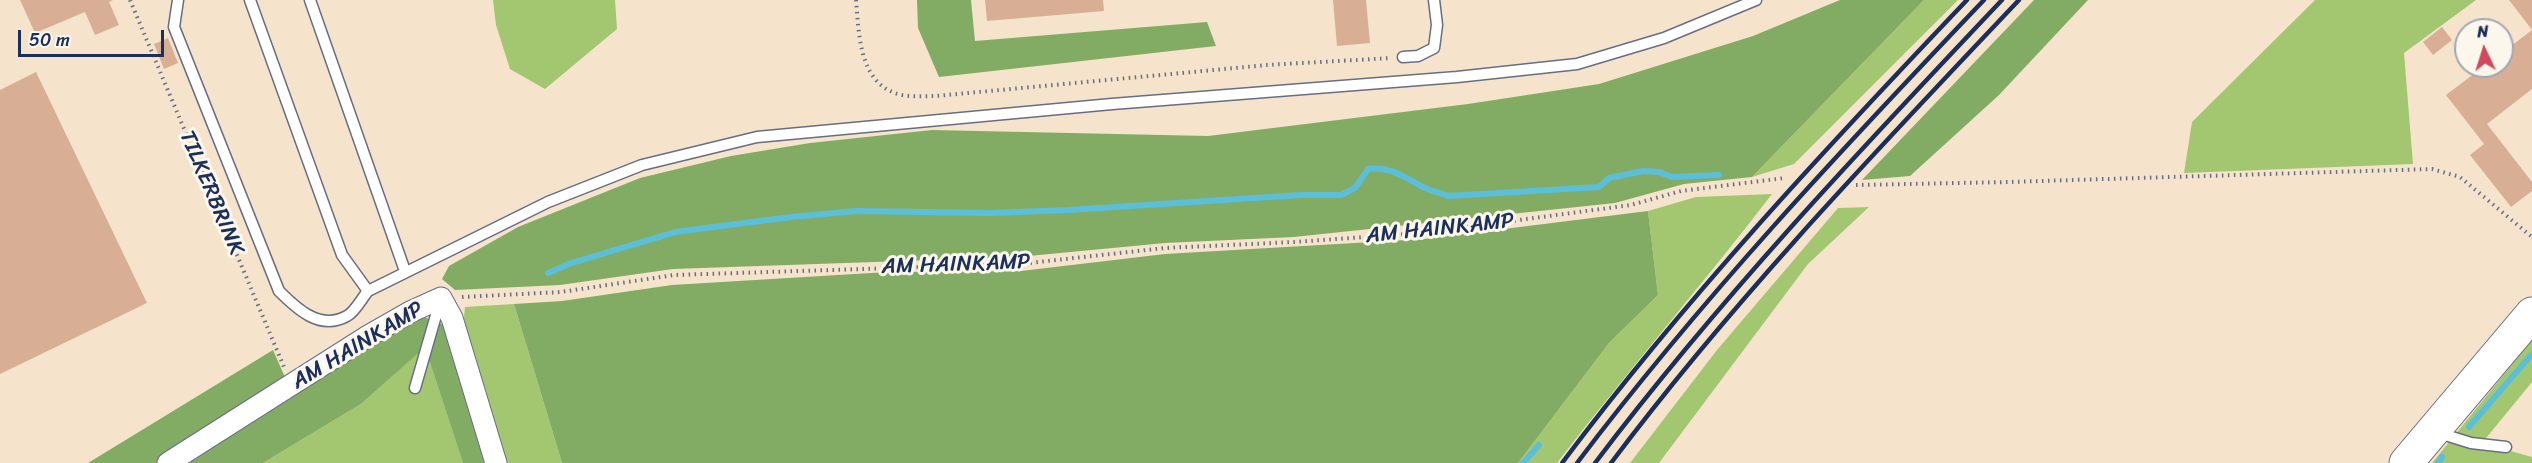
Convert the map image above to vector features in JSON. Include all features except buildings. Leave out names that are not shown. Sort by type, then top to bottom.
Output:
[{"type":"main road","points":[[2406,463],[2532,314]]},
{"type":"street","name":"AM HAINKAMP","points":[[168,463],[368,336],[410,312],[441,298]]},
{"type":"street","points":[[441,298],[452,318],[496,463]]},
{"type":"lane","points":[[250,0],[342,255],[368,291]]},
{"type":"lane","points":[[310,0],[405,271]]},
{"type":"lane","points":[[1403,57],[1418,56],[1434,48],[1437,25],[1434,0]]},
{"type":"lane","points":[[182,1],[174,27],[279,291],[300,313],[327,322],[349,316],[368,291],[548,202],[642,165],[757,137],[1124,103],[1457,77],[1577,64],[1664,38],[1755,0]]},
{"type":"lane","points":[[415,388],[441,298]]},
{"type":"lane","points":[[2433,431],[2471,443],[2506,447]]},
{"type":"path","name":"TILKERBRINK","points":[[130,0],[292,385]]},
{"type":"path","points":[[856,0],[859,43],[866,66],[881,84],[901,94],[936,96],[1268,65],[1403,57]]},
{"type":"path","points":[[1856,184],[2008,182],[2432,169],[2460,177],[2532,237]]},
{"type":"path","name":"AM HAINKAMP","points":[[441,298],[561,292],[674,275],[1020,264],[1165,248],[1422,233],[1632,206],[1681,191],[1785,178]]},
{"type":"green space","points":[[493,0],[615,0],[617,29],[545,89],[510,69],[496,25]]},
{"type":"green space","points":[[917,0],[971,0],[975,41],[1207,22],[1216,46],[939,77],[918,28]]},
{"type":"green space","points":[[1840,0],[1924,0],[1752,177],[1684,184],[1615,203],[1294,237],[1165,243],[1018,257],[673,269],[560,285],[455,290],[442,279],[449,266],[518,227],[640,178],[731,156],[810,143],[932,130],[1208,136],[1468,104],[1599,84],[1753,36]]},
{"type":"green space","points":[[1924,0],[1958,0],[1794,164],[1752,177]]},
{"type":"green space","points":[[2034,0],[2088,0],[1999,95],[1910,176],[1862,180]]},
{"type":"green space","points":[[2315,0],[2476,0],[2404,53],[2413,164],[2184,173],[2192,122]]},
{"type":"green space","points":[[1772,194],[1557,463],[1518,463],[1609,343],[1658,295],[1648,211],[1696,197]]},
{"type":"green space","points":[[1869,207],[1808,264],[1659,463],[1630,463],[1717,350],[1838,208]]},
{"type":"green space","points":[[1648,211],[1658,295],[1609,343],[1518,463],[562,463],[514,304],[562,301],[672,285],[888,272],[1021,271],[1165,254],[1424,239]]},
{"type":"green space","points":[[514,304],[562,463],[503,463],[463,327],[465,307]]},
{"type":"green space","points":[[419,315],[447,326],[489,463],[463,463],[425,347],[361,404],[263,463],[88,463],[273,350],[291,391]]},
{"type":"green space","points":[[2532,340],[2532,382],[2482,443],[2532,457],[2532,463],[2432,463]]},
{"type":"green space","points":[[425,346],[463,463],[263,463],[361,404]]},
{"type":"waterway","points":[[548,273],[571,263],[675,232],[856,211],[991,213],[1301,195],[1341,195],[1355,188],[1368,169],[1384,169],[1448,196],[1599,187],[1609,178],[1643,171],[1659,172],[1672,177],[1719,175]]},
{"type":"waterway","points":[[2469,427],[2532,354]]},
{"type":"waterway","points":[[1523,463],[1539,445]]},
{"type":"waterway","points":[[2438,463],[2442,457]]},
{"type":"railway","points":[[1562,463],[1657,342],[1707,283],[1809,168],[1967,0]]},
{"type":"railway","points":[[1577,463],[1624,402],[1723,284],[1878,112],[1984,0]]},
{"type":"railway","points":[[1595,463],[1642,402],[1741,284],[1844,169],[2002,0]]},
{"type":"railway","points":[[1611,463],[1707,342],[1808,226],[2019,0]]}]
